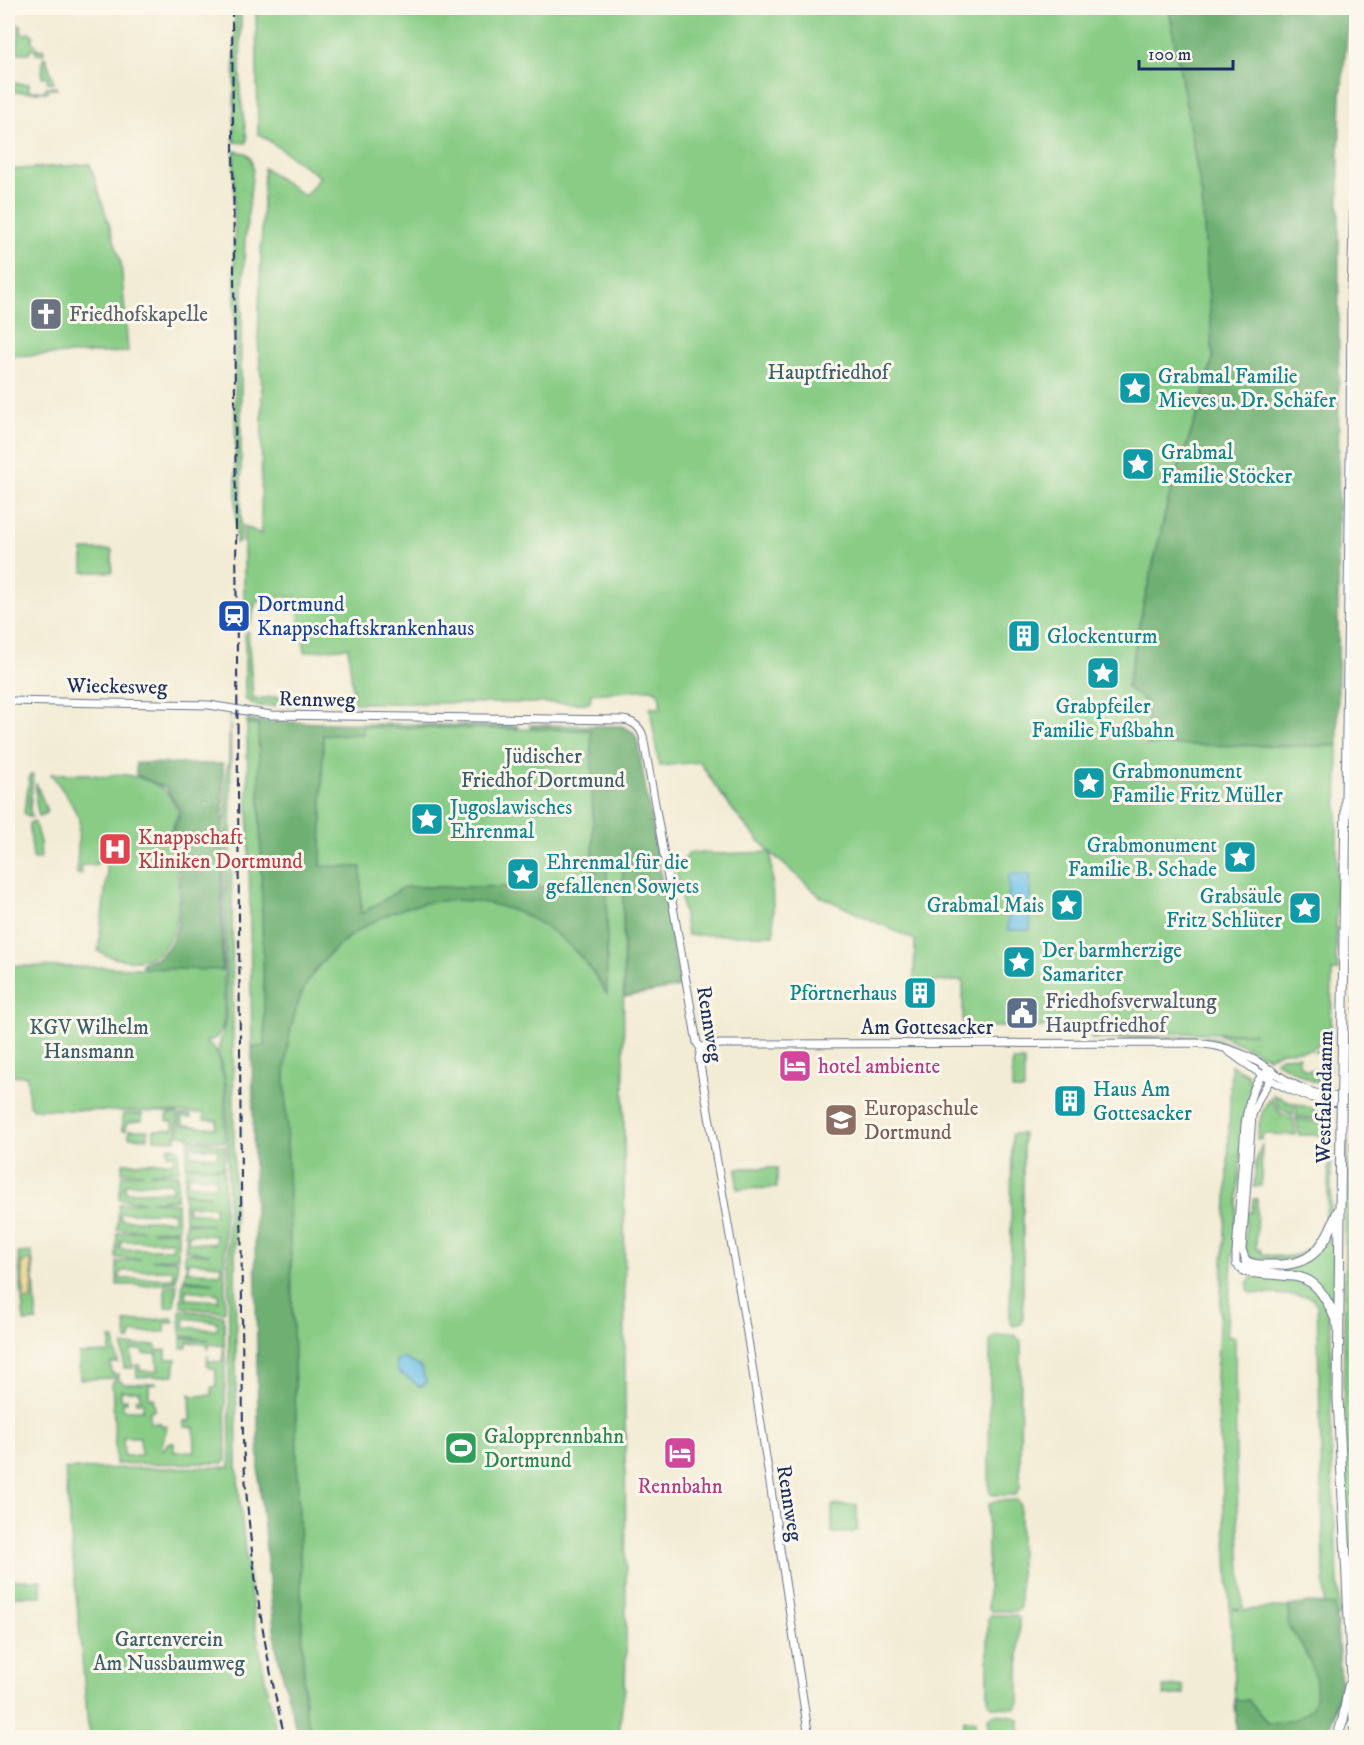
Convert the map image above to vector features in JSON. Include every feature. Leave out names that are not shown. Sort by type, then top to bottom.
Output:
[{"type":"highway","name":"Westfalendamm","points":[[1355,1737],[1340,1438],[1340,1206],[1352,293],[1356,171]]},
{"type":"highway","points":[[1242,1265],[1290,1265],[1306,1259],[1319,1250],[1325,1242],[1340,1206]]},
{"type":"highway","points":[[1242,1265],[1292,1275],[1309,1281],[1326,1298],[1340,1330]]},
{"type":"highway","points":[[1337,1737],[1343,1720],[1352,1675]]},
{"type":"street","name":"Wieckesweg","points":[[8,701],[192,704],[226,707]]},
{"type":"street","name":"Rennweg","points":[[226,707],[272,715],[621,720],[636,725],[643,736],[698,1043],[701,1048],[699,1059],[745,1322],[809,1737]]},
{"type":"street","name":"Am Gottesacker","points":[[701,1048],[721,1044],[1196,1043],[1225,1048],[1249,1056],[1313,1093],[1356,1097]]},
{"type":"street","name":"Am Gottesacker","points":[[1225,1048],[1270,1080],[1296,1093],[1339,1103],[1356,1103]]},
{"type":"street","points":[[1242,1265],[1238,1216],[1246,1116],[1253,1091],[1263,1075],[1271,1070]]},
{"type":"street","points":[[1242,1265],[1252,1115],[1270,1080],[1271,1070]]},
{"type":"green space","points":[[235,8],[241,8],[240,93],[246,143],[234,142]]},
{"type":"green space","name":"Hauptfriedhof","points":[[256,8],[1169,8],[1202,197],[1213,359],[1199,409],[1170,493],[1143,607],[1127,688],[1147,702],[1148,745],[1338,746],[1336,962],[1338,971],[1332,971],[1331,1039],[1318,1044],[1311,1050],[1283,1051],[1267,1057],[1218,1034],[1255,1033],[1088,1033],[1087,1027],[963,1027],[963,981],[914,982],[915,940],[820,896],[771,853],[774,935],[687,935],[675,862],[684,860],[690,852],[720,854],[770,852],[732,809],[700,762],[659,766],[650,708],[661,708],[659,693],[652,689],[591,694],[590,703],[354,703],[348,647],[305,652],[296,597],[261,598],[261,601],[256,602],[250,624],[244,624],[244,526],[261,534],[262,387],[258,342],[264,168],[305,196],[320,177],[258,133]]},
{"type":"green space","points":[[1169,8],[1350,8],[1341,96],[1339,158],[1338,746],[1148,745],[1147,702],[1127,688],[1143,607],[1170,493],[1199,409],[1213,359],[1202,197]]},
{"type":"green space","points":[[19,24],[22,26],[20,30],[26,35],[29,32],[34,36],[31,40],[39,50],[43,49],[44,54],[36,54],[36,49],[30,49],[30,53],[18,53]]},
{"type":"green space","points":[[43,58],[46,58],[54,83],[47,82],[48,77],[42,77]]},
{"type":"green space","points":[[8,83],[29,84],[29,91],[45,91],[46,87],[57,89],[49,89],[48,92],[8,92]]},
{"type":"green space","points":[[234,151],[246,153],[251,159],[253,169],[245,240],[241,346],[241,541],[236,543]]},
{"type":"green space","points":[[90,164],[121,262],[128,352],[8,356],[8,170]]},
{"type":"green space","points":[[83,550],[112,550],[112,572],[83,572]]},
{"type":"green space","points":[[248,631],[253,699],[296,695],[298,705],[256,706],[245,699],[245,633]]},
{"type":"green space","name":"Gartenverein Am Nussbaumweg","points":[[230,714],[237,1466],[252,1603],[263,1670],[278,1737],[89,1737],[65,1469],[230,1467],[227,1086],[218,1051],[226,1018],[226,774],[229,765]]},
{"type":"green space","points":[[247,720],[518,726],[518,729],[363,727],[363,734],[323,735],[321,866],[361,867],[361,914],[404,887],[594,887],[591,730],[531,729],[530,725],[622,726],[633,732],[637,739],[680,987],[624,997],[623,862],[607,863],[607,994],[577,953],[554,933],[529,918],[503,907],[475,901],[447,901],[418,904],[391,913],[356,932],[323,960],[311,976],[301,996],[291,1028],[285,1074],[305,1713],[311,1729],[344,1737],[298,1737],[276,1647],[259,1480],[252,1047],[265,1046],[258,725],[247,724]]},
{"type":"green space","points":[[247,724],[258,725],[265,1047],[252,1047]]},
{"type":"green space","name":"Jüdischer Friedhof Dortmund","points":[[363,727],[591,730],[594,887],[404,887],[361,915],[321,867],[323,735],[363,734]]},
{"type":"green space","points":[[136,763],[223,764],[222,970],[142,968],[142,963],[157,957],[168,947],[178,922],[180,876],[172,834],[181,811],[166,788],[136,775]]},
{"type":"green space","name":"KGV Wilhelm Hansmann","points":[[223,764],[224,1017],[220,1033],[206,1043],[214,1047],[225,1082],[225,1142],[189,1140],[189,1136],[179,1135],[180,1115],[191,1115],[191,1118],[183,1117],[183,1125],[216,1128],[217,1120],[204,1119],[204,1113],[33,1109],[29,1105],[27,1076],[8,1075],[8,966],[222,969]]},
{"type":"green space","points":[[51,774],[89,774],[106,777],[120,774],[137,777],[166,792],[179,812],[169,836],[177,873],[179,894],[177,915],[173,933],[163,948],[149,958],[124,960],[98,951],[107,875],[106,865],[102,861],[94,865],[81,865],[81,874],[77,874],[79,818]]},
{"type":"green space","points":[[30,775],[33,775],[30,810],[32,817],[24,813]]},
{"type":"green space","points":[[36,783],[47,811],[39,816],[36,803]]},
{"type":"green space","points":[[34,821],[40,842],[41,859],[33,859],[29,823]]},
{"type":"green space","name":"Galopprennbahn Dortmund","points":[[623,862],[626,1649],[620,1737],[344,1737],[311,1729],[305,1713],[285,1074],[289,1038],[302,991],[332,951],[361,928],[394,912],[428,902],[464,900],[500,906],[534,920],[572,948],[606,992],[607,863]]},
{"type":"green space","points":[[1091,1037],[1212,1037],[1259,1058],[1230,1046],[1198,1039],[1091,1039]]},
{"type":"green space","points":[[1324,1045],[1329,1048],[1329,1071],[1324,1072],[1322,1083],[1313,1081],[1275,1061],[1279,1057],[1299,1056],[1299,1064],[1306,1070],[1320,1070],[1321,1063],[1326,1063],[1326,1052],[1314,1052]]},
{"type":"green space","points":[[1012,1061],[1024,1061],[1024,1090],[1012,1090]]},
{"type":"green space","points":[[1231,1065],[1247,1074],[1250,1084],[1254,1086],[1243,1132],[1226,1336],[1235,1337],[1236,1471],[1243,1610],[1325,1604],[1317,1305],[1306,1296],[1252,1293],[1247,1283],[1252,1277],[1289,1277],[1303,1281],[1316,1292],[1325,1306],[1331,1332],[1331,1454],[1340,1616],[1336,1617],[1340,1678],[1336,1709],[1324,1737],[1237,1737],[1230,1610],[1240,1610],[1230,1607],[1216,1377],[1227,1200]]},
{"type":"green space","points":[[1273,1095],[1287,1100],[1286,1102],[1296,1103],[1293,1115],[1280,1109]]},
{"type":"green space","points":[[1271,1098],[1280,1113],[1293,1118],[1296,1135],[1263,1134],[1262,1139],[1257,1139],[1263,1112]]},
{"type":"green space","points":[[1298,1104],[1320,1111],[1320,1113],[1328,1112],[1328,1122],[1296,1116]]},
{"type":"green space","points":[[123,1114],[142,1114],[142,1121],[127,1122],[126,1130],[122,1130]]},
{"type":"green space","points":[[167,1114],[178,1114],[177,1136],[175,1136],[177,1140],[154,1139],[154,1130],[173,1129],[173,1121],[167,1121]]},
{"type":"green space","points":[[1296,1118],[1328,1125],[1327,1139],[1325,1135],[1299,1135]]},
{"type":"green space","points":[[129,1130],[148,1130],[148,1138],[129,1137]]},
{"type":"green space","points":[[1012,1134],[1023,1134],[1023,1318],[1021,1324],[1013,1326],[1010,1321]]},
{"type":"green space","points":[[1331,1136],[1331,1219],[1323,1239],[1305,1256],[1283,1261],[1252,1258],[1245,1250],[1246,1212],[1252,1212],[1253,1199],[1257,1199],[1256,1249],[1260,1249],[1262,1254],[1287,1257],[1305,1251],[1317,1240],[1324,1224],[1327,1204],[1328,1143]]},
{"type":"green space","points":[[202,1141],[225,1146],[224,1168],[186,1164],[188,1143]],"holes":[[[191,1147],[218,1149],[217,1157],[191,1155]]]},
{"type":"green space","points":[[1262,1144],[1261,1186],[1254,1187],[1256,1161]]},
{"type":"green space","points":[[1346,1144],[1348,1144],[1348,1166],[1356,1220],[1354,1454],[1356,1455],[1356,1679],[1343,1432]]},
{"type":"green space","points":[[168,1147],[175,1147],[179,1150],[179,1170],[149,1173],[178,1174],[177,1199],[151,1201],[177,1203],[178,1229],[152,1231],[178,1231],[178,1257],[152,1260],[178,1260],[176,1282],[141,1286],[117,1285],[117,1262],[141,1259],[116,1258],[117,1233],[143,1230],[117,1229],[119,1204],[143,1202],[119,1199],[122,1175],[144,1173],[122,1172],[123,1163],[174,1162],[174,1154],[168,1154]],"holes":[[[171,1183],[172,1191],[125,1192],[125,1184]],[[174,1212],[173,1220],[121,1220],[121,1213]],[[121,1241],[173,1241],[172,1249],[120,1249]],[[173,1270],[173,1278],[120,1279],[121,1271]]]},
{"type":"green space","points":[[186,1165],[224,1169],[225,1311],[223,1312],[181,1305],[183,1281],[214,1283],[184,1279],[187,1264],[185,1253],[211,1254],[185,1250],[187,1234],[185,1234],[185,1223],[212,1225],[185,1221],[184,1194],[211,1196],[184,1192]],"holes":[[[189,1175],[216,1178],[215,1186],[188,1184]],[[188,1205],[215,1207],[214,1215],[188,1212]],[[189,1234],[216,1236],[215,1244],[188,1242]],[[188,1262],[221,1265],[221,1274],[188,1271]],[[186,1290],[219,1294],[218,1301],[186,1299]]]},
{"type":"green space","points":[[737,1168],[777,1168],[777,1188],[737,1189]]},
{"type":"green space","points":[[1331,1239],[1334,1241],[1334,1297],[1329,1297],[1317,1283],[1257,1270],[1280,1269]]},
{"type":"green space","points":[[32,1252],[37,1321],[24,1322],[18,1253]]},
{"type":"green space","points":[[177,1285],[174,1306],[165,1308],[165,1286]]},
{"type":"green space","points":[[180,1311],[224,1316],[226,1460],[223,1463],[116,1464],[112,1381],[119,1380],[125,1384],[157,1383],[149,1385],[149,1398],[154,1398],[155,1410],[150,1411],[150,1423],[161,1423],[162,1426],[167,1426],[161,1449],[164,1449],[168,1443],[174,1443],[174,1452],[195,1451],[194,1427],[184,1427],[184,1421],[191,1421],[190,1394],[193,1396],[212,1395],[212,1387],[216,1387],[216,1370],[207,1366],[208,1355],[208,1361],[222,1362],[224,1346],[210,1344],[208,1350],[207,1344],[188,1342],[186,1348],[181,1348],[181,1338],[210,1340],[181,1336]],"holes":[[[185,1318],[218,1322],[217,1330],[184,1327]],[[121,1391],[140,1391],[141,1398],[136,1399],[136,1402],[143,1402],[143,1410],[123,1410],[123,1402],[127,1402],[127,1399],[121,1399]],[[123,1437],[140,1437],[141,1455],[124,1456]]]},
{"type":"green space","points":[[172,1318],[174,1323],[165,1323],[165,1332],[131,1333],[131,1340],[127,1341],[125,1322]]},
{"type":"green space","points":[[1015,1335],[1021,1341],[1020,1488],[1016,1495],[994,1495],[989,1489],[990,1342],[996,1336]]},
{"type":"green space","points":[[110,1339],[114,1339],[118,1363],[111,1363],[112,1374],[118,1374],[118,1378],[80,1379],[79,1354],[110,1353]]},
{"type":"green space","points":[[155,1345],[158,1351],[166,1350],[166,1359],[176,1359],[174,1375],[137,1377],[136,1365],[140,1365],[140,1371],[158,1371],[157,1354],[144,1354],[143,1350],[131,1350],[133,1368],[124,1368],[123,1346]]},
{"type":"green space","points":[[1017,1500],[1020,1503],[1020,1607],[1017,1611],[991,1611],[988,1605],[988,1505],[994,1501]]},
{"type":"green space","points":[[832,1505],[857,1505],[857,1530],[851,1533],[832,1533]]},
{"type":"green space","points":[[10,1580],[41,1580],[41,1596],[10,1596]]},
{"type":"green space","points":[[1310,1603],[1335,1605],[1341,1684],[1328,1731],[1324,1737],[1237,1737],[1235,1700],[1248,1700],[1268,1723],[1291,1720],[1305,1713],[1314,1702],[1316,1689],[1314,1673],[1308,1657],[1288,1626],[1289,1606]]},
{"type":"green space","points":[[991,1615],[1015,1615],[1019,1618],[1019,1702],[1016,1708],[993,1707],[988,1702],[988,1619]]},
{"type":"green space","points":[[1183,1686],[1184,1694],[1164,1696],[1163,1687]]},
{"type":"green space","points":[[995,1714],[1013,1716],[1019,1720],[1019,1737],[988,1737],[988,1719]]},
{"type":"green space","points":[[964,1719],[975,1721],[976,1737],[963,1737]]},
{"type":"sand","points":[[28,1260],[31,1262],[33,1288],[31,1300],[25,1300],[23,1298],[25,1294],[22,1263]]},
{"type":"water","points":[[1009,874],[1030,874],[1030,930],[1008,930]]},
{"type":"water","points":[[402,1358],[421,1367],[426,1382],[424,1385],[419,1387],[398,1372],[396,1361]]},
{"type":"railway","points":[[232,8],[243,1440],[248,1515],[262,1627],[285,1738]]},
{"type":"railway","points":[[1356,940],[1350,1105],[1356,1204]]},
{"type":"railway","points":[[1356,1315],[1356,1428],[1353,1503],[1356,1563]]},
{"type":"place","name":"Friedhofskapelle","points":[[46,314]]},
{"type":"place","name":"Grabmal Familie Mieves u. Dr. Schäfer","points":[[1135,388]]},
{"type":"place","name":"Grabmal Familie Stöcker","points":[[1138,464]]},
{"type":"place","name":"Dortmund Knappschaftskrankenhaus","points":[[234,616]]},
{"type":"place","name":"Glockenturm","points":[[1024,636]]},
{"type":"place","name":"Grabpfeiler Familie Fußbahn","points":[[1103,673]]},
{"type":"place","name":"Grabmonument Familie Fritz Müller","points":[[1089,783]]},
{"type":"place","name":"Jugoslawisches Ehrenmal","points":[[427,819]]},
{"type":"place","name":"Knappschaft Kliniken Dortmund","points":[[115,849]]},
{"type":"place","name":"Grabmonument Familie B. Schade","points":[[1240,857]]},
{"type":"place","name":"Ehrenmal für die gefallenen Sowjets","points":[[523,874]]},
{"type":"place","name":"Grabmal Mais","points":[[1067,905]]},
{"type":"place","name":"Grabsäule Fritz Schlüter","points":[[1305,908]]},
{"type":"place","name":"Der barmherzige Samariter","points":[[1019,962]]},
{"type":"place","name":"Pförtnerhaus","points":[[920,993]]},
{"type":"place","name":"Friedhofsverwaltung Hauptfriedhof","points":[[1022,1013]]},
{"type":"place","name":"hotel ambiente","points":[[795,1066]]},
{"type":"place","name":"Haus Am Gottesacker","points":[[1070,1101]]},
{"type":"place","name":"Europaschule Dortmund","points":[[841,1120]]},
{"type":"place","name":"Galopprennbahn Dortmund","points":[[461,1448]]},
{"type":"place","name":"Rennbahn","points":[[680,1453]]}]
